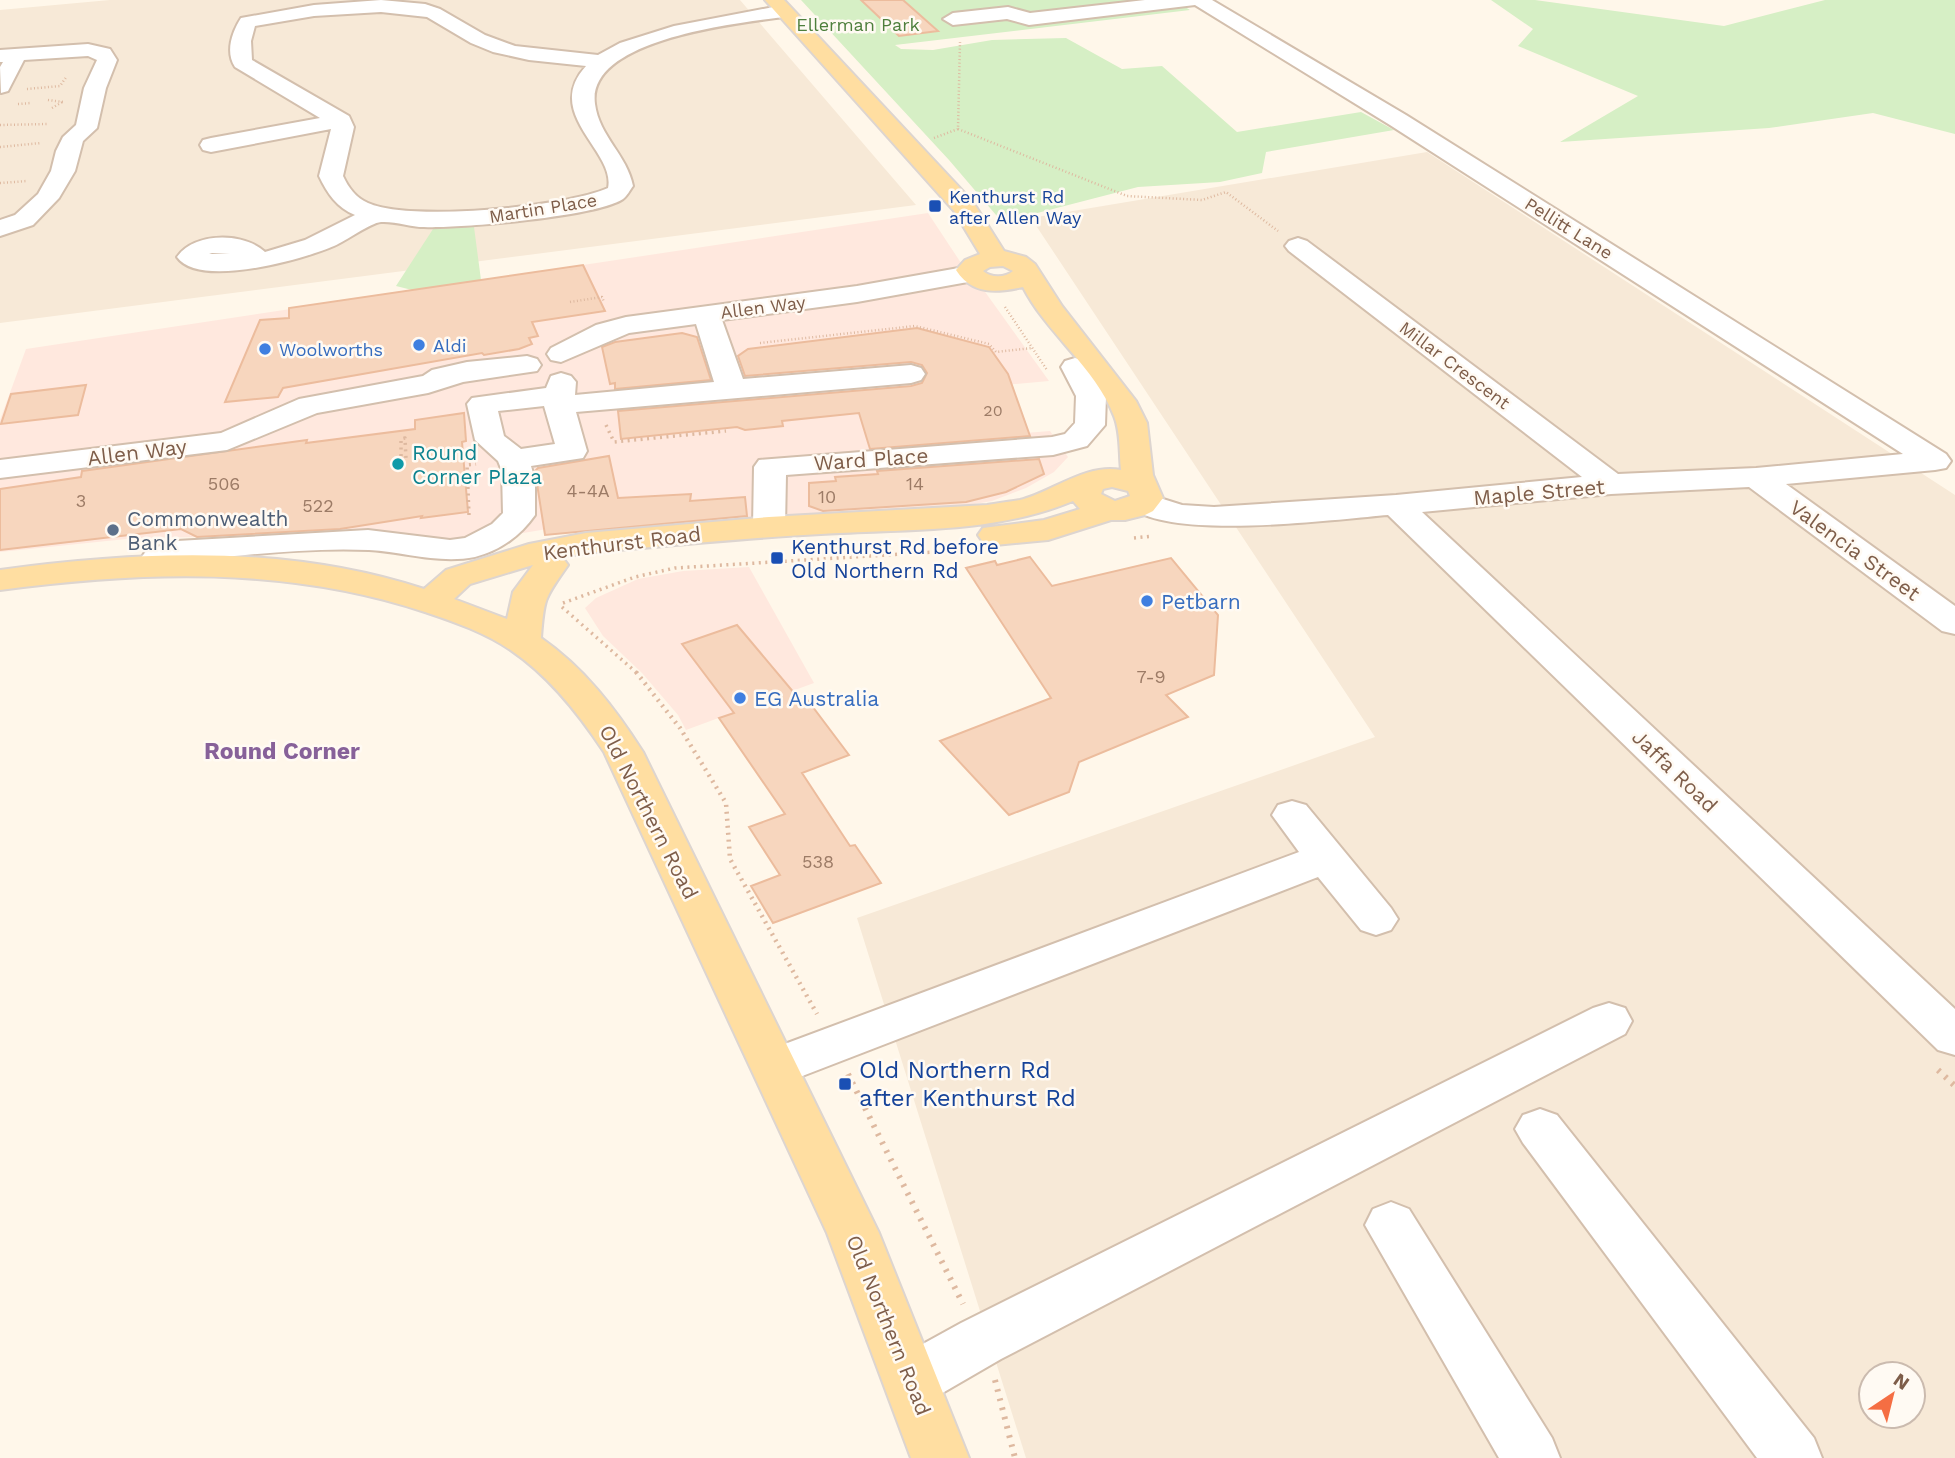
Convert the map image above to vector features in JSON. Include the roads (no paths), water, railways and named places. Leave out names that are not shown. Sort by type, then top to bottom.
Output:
[{"type":"main road","points":[[779,6],[964,206],[991,281],[1033,309],[1061,369],[1108,412],[1115,438],[1097,493]]},
{"type":"main road","points":[[991,281],[1021,279],[1027,270],[1043,298],[1124,405],[1135,436],[1135,472],[1141,493]]},
{"type":"main road","name":"Kenthurst Road","points":[[430,601],[458,577],[541,551],[586,543],[1021,533],[1075,523],[1097,493],[1129,510],[1141,493]]},
{"type":"main road","name":"Kenthurst Road","points":[[430,601],[551,565],[604,556],[770,537]]},
{"type":"main road","points":[[523,642],[527,597],[533,584],[551,565]]},
{"type":"main road","name":"Old Northern Road","points":[[0,580],[72,571],[151,567],[311,573],[430,601],[491,624],[552,663],[579,690],[624,752],[853,1233],[940,1458]]},
{"type":"street","points":[[953,19],[1008,13],[1029,19],[1196,0]]},
{"type":"street","name":"Pellitt Lane","points":[[1196,0],[1398,120],[1935,461]]},
{"type":"street","points":[[432,12],[457,2]]},
{"type":"street","points":[[375,214],[356,207],[339,192],[331,176],[343,127],[341,121],[265,79],[242,62],[242,30],[246,14],[350,5],[405,7],[432,12],[498,47],[529,54],[603,62],[634,46],[685,29],[779,6]]},
{"type":"street","points":[[0,229],[24,220],[47,198],[63,171],[67,151],[75,137],[86,128],[95,88],[107,60],[103,53],[97,51],[8,56],[1,87]]},
{"type":"street","name":"Martin Place","points":[[375,214],[424,220],[474,218],[574,206],[601,200],[616,193],[621,186],[618,166],[604,152],[593,133],[584,104],[590,74],[603,62]]},
{"type":"street","points":[[211,145],[341,121]]},
{"type":"street","points":[[258,260],[310,248],[334,239],[375,214]]},
{"type":"street","name":"Millar Crescent","points":[[1298,246],[1611,484]]},
{"type":"street","name":"Allen Way","points":[[566,386],[606,331],[626,325],[857,295],[991,281]]},
{"type":"street","points":[[706,314],[731,388]]},
{"type":"street","points":[[349,390],[527,365],[540,356],[566,386],[572,452],[515,459]]},
{"type":"street","name":"Ward Place","points":[[770,537],[770,467],[1053,446],[1076,440],[1090,425],[1091,396],[1061,369]]},
{"type":"street","name":"Allen Way","points":[[0,469],[227,441],[309,405],[428,384],[467,372]]},
{"type":"street","points":[[151,567],[159,556],[177,551],[298,542],[368,541],[450,550],[473,547],[504,531],[519,515],[515,459],[506,449],[490,440],[482,404],[566,386],[731,388],[911,374]]},
{"type":"street","name":"Maple Street","points":[[1141,493],[1178,515],[1214,517],[1396,505],[1611,484],[1756,477],[1935,461]]},
{"type":"street","name":"Valencia Street","points":[[1756,477],[1955,623]]},
{"type":"street","name":"Jaffa Road","points":[[1396,505],[1945,1052]]},
{"type":"street","points":[[1292,815],[1376,919]]},
{"type":"street","points":[[775,1067],[1325,858]]},
{"type":"street","points":[[912,1380],[981,1341],[1609,1021]]},
{"type":"street","points":[[1540,1129],[1782,1454]]},
{"type":"street","points":[[1391,1226],[1531,1458]]},
{"type":"place","name":"Kenthurst Rd after Allen Way","points":[[935,206]]},
{"type":"place","name":"Aldi","points":[[419,345]]},
{"type":"place","name":"Woolworths","points":[[265,349]]},
{"type":"place","name":"Round Corner Plaza","points":[[398,464]]},
{"type":"place","name":"Commonwealth Bank","points":[[113,530]]},
{"type":"place","name":"Kenthurst Rd before Old Northern Rd","points":[[777,558]]},
{"type":"place","name":"Petbarn","points":[[1147,601]]},
{"type":"place","name":"EG Australia","points":[[740,698]]},
{"type":"place","name":"Old Northern Rd after Kenthurst Rd","points":[[845,1084]]},
{"type":"district","name":"Round Corner","points":[[282,751]]},
{"type":"park label","name":"Ellerman Park","points":[[858,24]]}]
